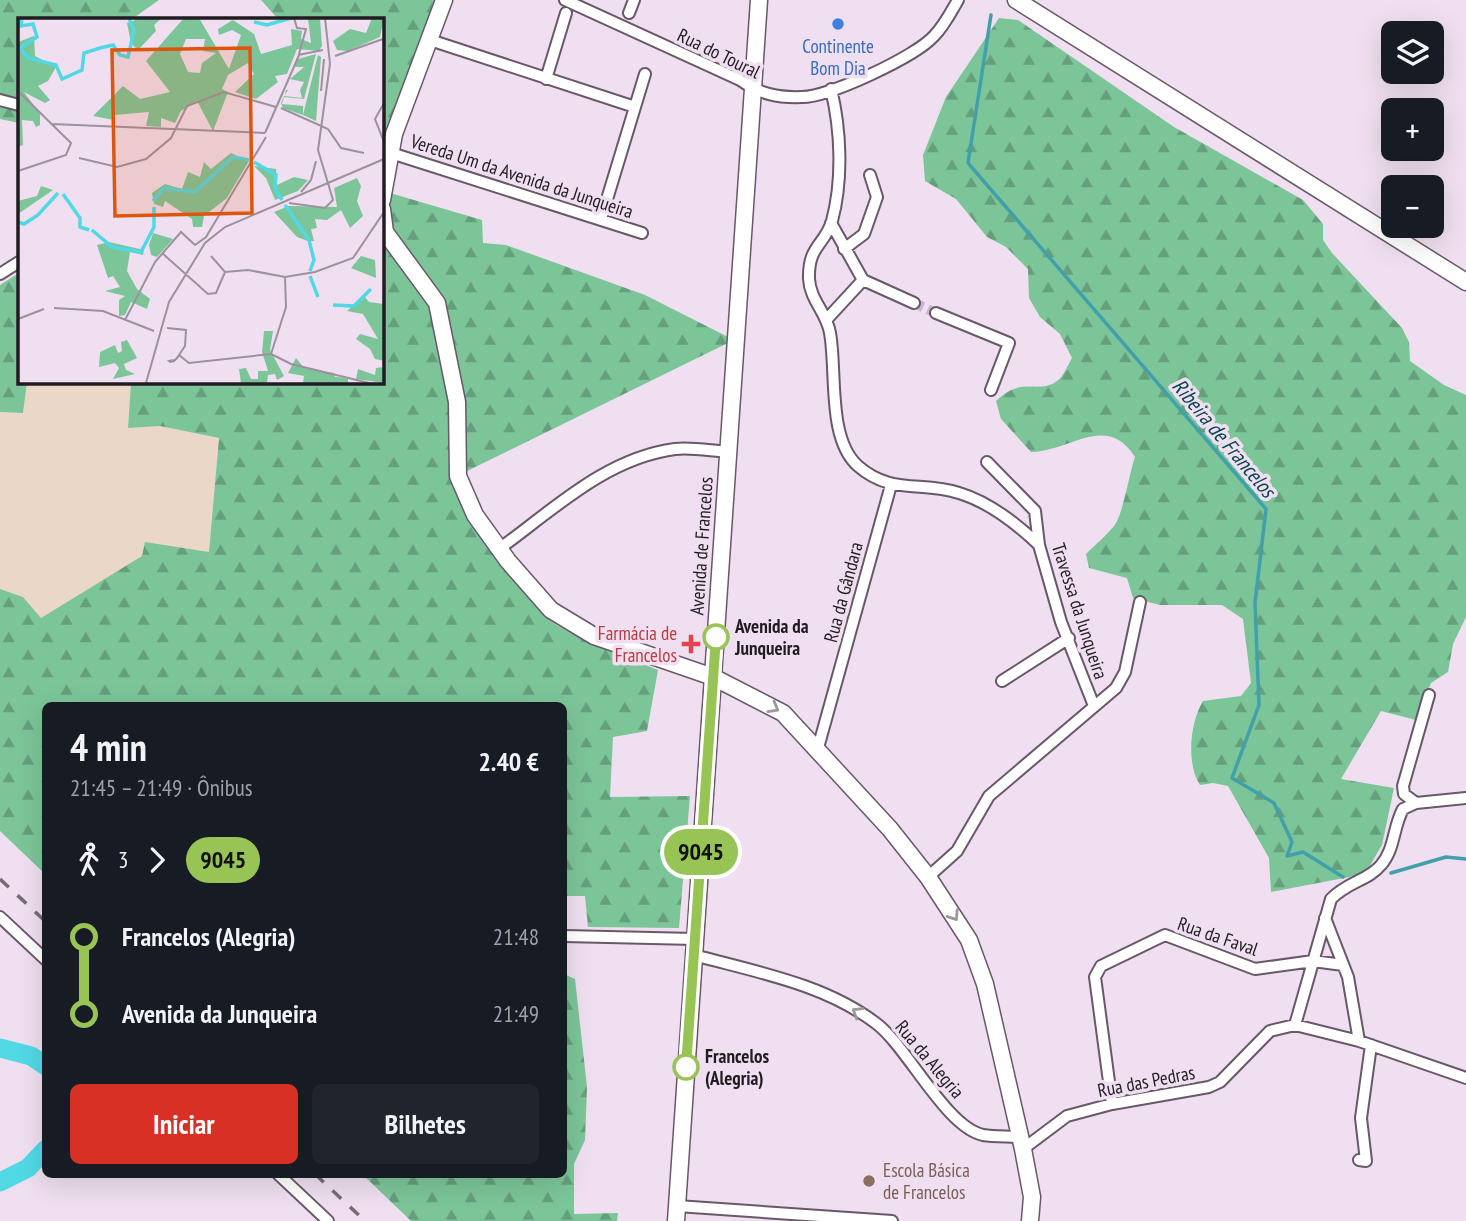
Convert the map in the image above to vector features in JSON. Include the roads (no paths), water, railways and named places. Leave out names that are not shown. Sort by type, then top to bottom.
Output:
[{"type":"main road","points":[[383,195],[391,153],[388,136],[430,40],[444,0]]},
{"type":"main road","name":"Avenida de Francelos","points":[[676,1214],[759,0]]},
{"type":"main road","points":[[1016,0],[1466,282]]},
{"type":"main road","points":[[383,217],[385,232],[437,303],[457,402],[458,477],[475,515],[499,549],[551,610],[594,636],[713,677],[783,713],[890,829],[928,877],[969,940],[985,984],[1022,1143],[1032,1197],[1030,1221]]},
{"type":"street","name":"Rua do Toural","points":[[565,0],[740,80],[753,89],[772,96],[804,97],[872,73],[922,47],[935,35],[958,0]]},
{"type":"street","points":[[629,13],[634,0]]},
{"type":"street","points":[[546,79],[566,13]]},
{"type":"street","points":[[430,40],[635,107]]},
{"type":"street","points":[[601,219],[645,74]]},
{"type":"street","points":[[831,89],[839,128],[837,182],[831,223],[812,253],[809,281],[814,300],[827,319],[837,419],[844,444],[855,464],[871,476],[891,485],[957,492],[980,501],[1039,545]]},
{"type":"street","points":[[0,100],[18,105]]},
{"type":"street","name":"Vereda Um da Avenida da Junqueira","points":[[391,153],[642,233]]},
{"type":"street","points":[[844,249],[863,234],[877,197],[870,175]]},
{"type":"street","points":[[831,223],[863,280],[914,303]]},
{"type":"street","points":[[0,274],[18,263]]},
{"type":"street","points":[[827,319],[863,280]]},
{"type":"street","points":[[936,313],[1009,343],[991,390]]},
{"type":"street","points":[[499,549],[601,475],[632,458],[677,449],[729,452]]},
{"type":"street","name":"Travessa da Junqueira","points":[[987,461],[1035,510],[1039,545],[1061,622],[1094,706]]},
{"type":"street","name":"Rua da Gândara","points":[[818,748],[891,485]]},
{"type":"street","name":"Travessa da Junqueira","points":[[928,877],[957,851],[989,796],[1116,688],[1125,672],[1140,602]]},
{"type":"street","points":[[1002,681],[1069,638]]},
{"type":"street","points":[[1416,803],[1404,794],[1403,786],[1429,695]]},
{"type":"street","points":[[1462,798],[1416,803],[1403,809],[1389,854],[1379,868],[1343,887],[1331,899],[1295,1025],[1365,1043],[1462,1077],[1466,1066]]},
{"type":"street","points":[[0,917],[42,956]]},
{"type":"street","points":[[1325,918],[1343,965],[1365,1043],[1361,1118],[1366,1161],[1359,1160]]},
{"type":"street","name":"Rua da Faval","points":[[1112,1104],[1095,977],[1101,966],[1165,935],[1255,969],[1313,961],[1343,965]]},
{"type":"street","name":"Rua da Alegria","points":[[567,936],[694,947],[836,999],[879,1025],[960,1122],[981,1135],[1022,1143]]},
{"type":"street","name":"Rua das Pedras","points":[[1022,1143],[1067,1116],[1112,1104],[1209,1087],[1220,1082],[1270,1031],[1295,1025]]},
{"type":"street","points":[[282,1178],[328,1221]]},
{"type":"street","points":[[676,1214],[892,1221]]},
{"type":"waterway","name":"Ribeira de Francelos","points":[[991,15],[968,163],[1266,509],[1255,603],[1259,705],[1232,778],[1274,803],[1292,842],[1287,856],[1303,852],[1343,877]]},
{"type":"waterway","name":"Ribeira de Francelos","points":[[1391,873],[1446,857],[1466,859]]},
{"type":"waterway","points":[[0,1048],[31,1056],[42,1063]]},
{"type":"waterway","points":[[0,1182],[28,1168],[42,1153]]},
{"type":"tunnel","points":[[914,303],[936,313]]},
{"type":"railway","points":[[0,879],[42,918]]},
{"type":"railway","points":[[319,1178],[365,1221]]},
{"type":"place","name":"Continente Bom Dia","points":[[838,24]]},
{"type":"place","name":"Avenida da Junqueira","points":[[716,637]]},
{"type":"place","name":"Farmácia de Francelos","points":[[691,644]]},
{"type":"place","name":"Francelos (Alegria)","points":[[686,1067]]},
{"type":"place","name":"Escola Básica de Francelos","points":[[869,1181]]}]
